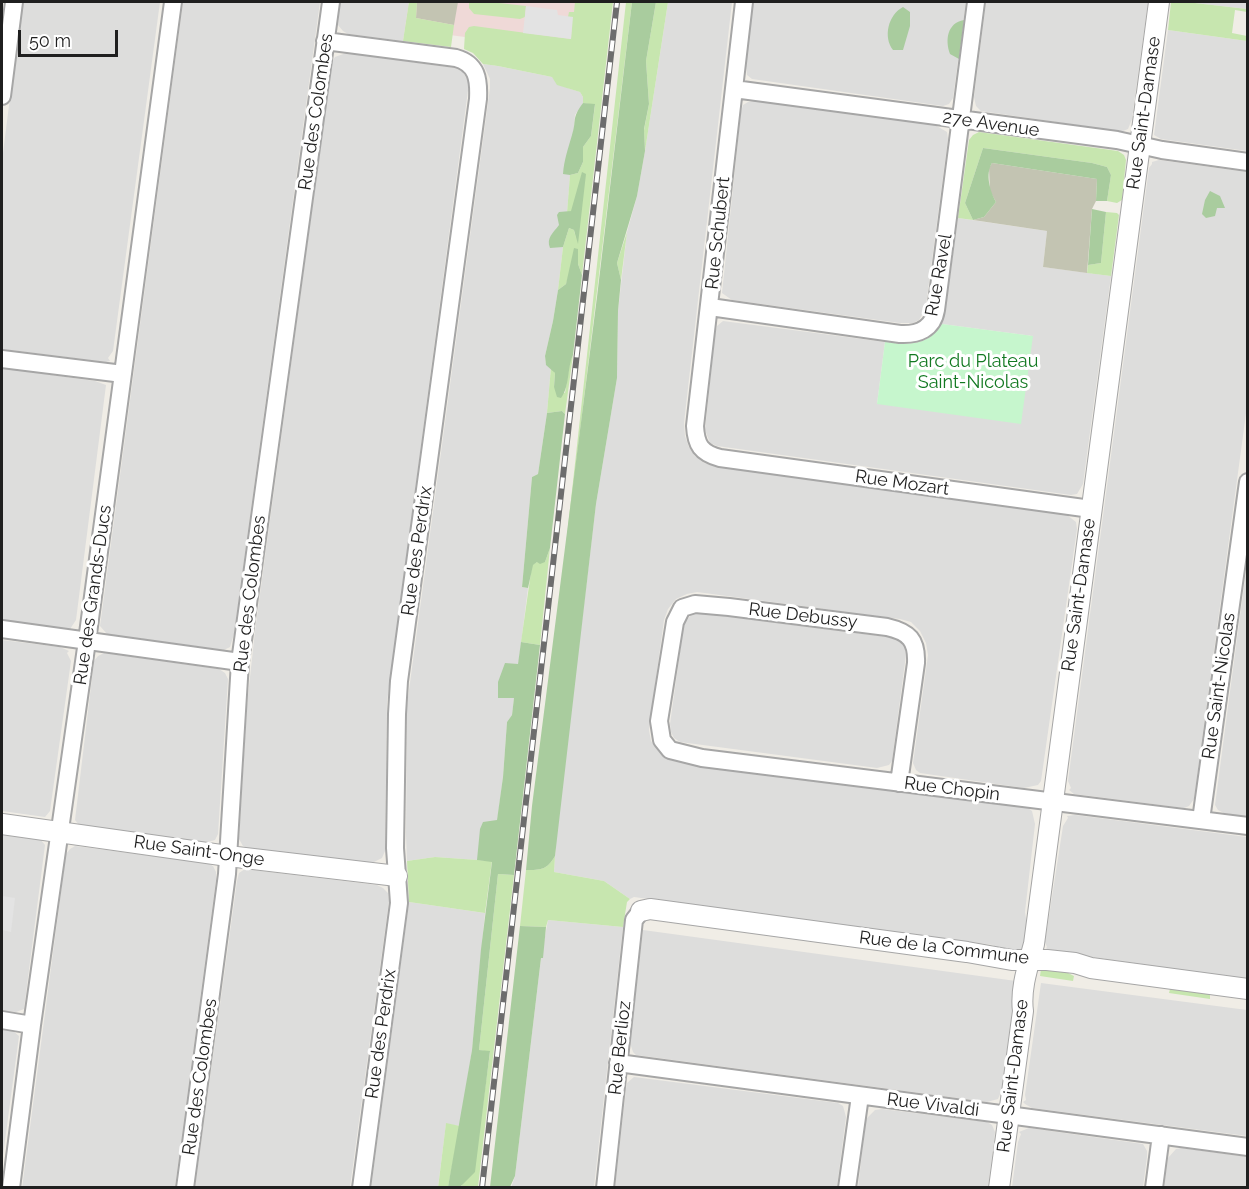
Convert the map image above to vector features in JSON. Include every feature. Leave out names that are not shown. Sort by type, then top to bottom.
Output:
[{"type":"street","points":[[2,96],[6,30],[14,2]]},
{"type":"street","name":"Rue des Grands-Ducs","points":[[9,1180],[87,641],[173,2]]},
{"type":"street","name":"Rue des Colombes","points":[[185,1188],[227,874],[240,662],[331,2]]},
{"type":"street","name":"Rue Schubert","points":[[714,456],[699,447],[695,426],[744,2]]},
{"type":"street","name":"Rue Ravel","points":[[710,307],[900,334],[911,335],[926,328],[935,317],[976,2]]},
{"type":"street","name":"Rue Saint-Damase","points":[[999,1188],[1023,1011],[1024,984],[1034,944],[1051,800],[1159,2]]},
{"type":"street","name":"Rue des Perdrix","points":[[325,41],[464,60],[474,68],[478,81],[476,110],[399,681],[396,721],[395,848],[398,913],[361,1188]]},
{"type":"street","name":"27e Avenue","points":[[734,88],[962,119],[1248,162]]},
{"type":"street","points":[[2,359],[123,374]]},
{"type":"street","name":"Rue Mozart","points":[[714,456],[1091,509]]},
{"type":"street","name":"Rue Saint-Nicolas","points":[[1201,820],[1248,482]]},
{"type":"street","name":"Rue Debussy","points":[[662,740],[659,721],[675,622],[682,608],[688,605],[729,607],[887,627],[905,633],[913,641],[917,651],[899,783]]},
{"type":"street","points":[[2,629],[240,662]]},
{"type":"street","name":"Rue Chopin","points":[[662,740],[670,750],[694,756],[1248,826]]},
{"type":"street","name":"Rue Saint-Onge","points":[[2,824],[228,856],[397,876]]},
{"type":"street","name":"Rue de la Commune","points":[[641,911],[650,909],[956,950],[1012,960],[1075,963],[1091,968],[1248,988]]},
{"type":"street","name":"Rue Berlioz","points":[[604,1188],[634,920],[641,911]]},
{"type":"street","points":[[2,1020],[32,1024]]},
{"type":"street","name":"Rue Vivaldi","points":[[618,1063],[1248,1147]]},
{"type":"street","points":[[848,1188],[861,1096]]},
{"type":"street","points":[[1154,1188],[1161,1136]]},
{"type":"shaded area","points":[[22,2],[160,2],[113,351],[108,358],[110,361],[106,362],[2,349],[2,161]]},
{"type":"shaded area","points":[[183,2],[320,2],[234,634],[230,647],[224,650],[107,634],[100,626]]},
{"type":"shaded area","points":[[340,2],[409,2],[403,41],[348,34],[343,31],[338,25]]},
{"type":"shaded area","points":[[409,2],[599,2],[592,54],[405,29]]},
{"type":"shaded area","points":[[417,2],[458,2],[454,25],[416,18]]},
{"type":"shaded area","points":[[668,2],[732,2],[684,423],[685,436],[695,456],[704,463],[716,466],[1067,515],[1076,522],[1077,529],[1041,781],[1038,785],[1024,788],[920,773],[916,770],[913,763],[928,655],[926,643],[920,631],[911,622],[697,592],[676,599],[668,609],[664,620],[649,730],[651,741],[670,760],[684,763],[1028,808],[1032,811],[1035,824],[1025,912],[1028,931],[1023,951],[1001,951],[993,945],[634,897],[630,899],[604,881],[554,872],[558,812],[596,504],[617,378],[618,311],[627,232],[637,196]]},
{"type":"shaded area","points":[[753,2],[966,2],[953,98],[949,104],[943,106],[752,79],[747,75],[746,66]]},
{"type":"shaded area","points":[[986,2],[1148,2],[1132,119],[1128,129],[1118,131],[981,111],[976,106],[974,97]]},
{"type":"shaded area","points":[[1186,2],[1247,2],[1247,9]]},
{"type":"shaded area","points":[[526,6],[557,10],[558,15],[573,17],[571,39],[523,33]]},
{"type":"shaded area","points":[[1168,30],[1247,41],[1247,151],[1161,139],[1154,135]]},
{"type":"shaded area","points":[[346,53],[455,68],[463,72],[469,83],[387,702],[385,851],[382,858],[372,863],[248,848],[243,846],[239,839],[247,705],[255,631],[332,62],[335,57]]},
{"type":"shaded area","points":[[483,64],[552,77],[568,88],[580,92],[583,103],[575,115],[558,290],[545,356],[546,364],[551,367],[547,413],[538,474],[532,477],[522,587],[528,588],[512,715],[507,722],[503,777],[492,861],[435,857],[407,861],[407,705],[490,88],[490,79]]},
{"type":"shaded area","points":[[754,101],[935,125],[947,132],[948,139],[926,305],[919,320],[913,323],[900,323],[732,300],[722,293],[741,112],[743,105]]},
{"type":"shaded area","points":[[1159,160],[1247,172],[1247,406],[1194,799],[1189,806],[1184,808],[1074,794],[1069,790],[1071,788],[1068,781],[1149,168],[1152,162]]},
{"type":"shaded area","points":[[992,163],[1097,179],[1087,273],[1043,267],[1047,231],[973,220],[984,217],[996,202],[990,191],[989,168]]},
{"type":"shaded area","points":[[958,218],[1047,231],[1043,267],[1111,276],[1083,484],[1077,494],[717,446],[710,443],[705,430],[715,335],[717,326],[723,321],[885,342],[877,404],[1033,336],[942,324]]},
{"type":"shaded area","points":[[2,368],[95,381],[106,385],[76,620],[70,629],[2,620]]},
{"type":"shaded area","points":[[1247,563],[1247,817],[1224,813],[1215,805]]},
{"type":"shaded area","points":[[700,613],[895,638],[901,642],[905,647],[906,655],[892,761],[889,765],[877,768],[680,742],[674,738],[670,724],[684,623],[692,614]]},
{"type":"shaded area","points":[[2,640],[60,647],[69,651],[67,653],[71,661],[50,811],[45,817],[2,811]]},
{"type":"shaded area","points":[[104,653],[219,669],[225,673],[228,679],[218,834],[215,840],[204,843],[79,825],[75,820],[94,661]]},
{"type":"shaded area","points":[[1075,815],[1247,837],[1247,979],[1049,951],[1045,942],[1063,826],[1067,816]]},
{"type":"shaded area","points":[[2,835],[41,840],[45,845],[24,1009],[16,1012],[2,1011]]},
{"type":"shaded area","points":[[75,846],[208,863],[216,872],[175,1187],[22,1188],[66,854]]},
{"type":"shaded area","points":[[245,869],[377,885],[388,893],[389,901],[350,1187],[195,1187],[237,881],[239,873]]},
{"type":"shaded area","points":[[2,896],[15,898],[11,932],[2,930]]},
{"type":"shaded area","points":[[409,902],[485,913],[472,1050],[460,1126],[446,1124],[438,1187],[371,1188]]},
{"type":"shaded area","points":[[548,920],[623,927],[594,1187],[511,1188],[515,1176],[541,958]]},
{"type":"shaded area","points":[[643,930],[1016,981],[1001,1092],[998,1099],[987,1102],[636,1055],[630,1043]]},
{"type":"shaded area","points":[[1041,983],[1247,1010],[1247,1136],[1032,1108],[1025,1104],[1023,1102],[1026,1100]]},
{"type":"shaded area","points":[[2,1029],[13,1031],[19,1036],[2,1163]]},
{"type":"shaded area","points":[[634,1077],[838,1103],[843,1106],[846,1117],[837,1187],[615,1187],[627,1083]]},
{"type":"shaded area","points":[[875,1110],[987,1122],[992,1125],[995,1132],[988,1187],[858,1187],[866,1119]]},
{"type":"shaded area","points":[[1029,1128],[1143,1144],[1147,1157],[1143,1187],[1012,1187],[1021,1134],[1019,1132]]},
{"type":"shaded area","points":[[1176,1149],[1247,1157],[1247,1187],[1164,1187],[1168,1158]]},
{"type":"green space","points":[[409,2],[417,2],[416,18],[454,25],[451,47],[403,41]]},
{"type":"green space","points":[[469,2],[526,6],[525,17],[520,19],[474,14],[469,8]]},
{"type":"green space","points":[[575,2],[613,2],[582,275],[578,264],[578,249],[566,284],[558,290],[563,247],[569,228],[574,230],[576,238],[571,211],[567,213],[570,175],[578,173],[583,162],[583,147],[591,136],[595,105],[583,103],[580,92],[557,85],[552,77],[483,64],[473,53],[464,49],[465,33],[469,27],[474,26],[571,39],[572,17],[568,17],[569,12],[574,12]]},
{"type":"green space","points":[[626,2],[632,2],[563,572]]},
{"type":"green space","points":[[632,2],[656,2],[646,61],[649,104],[644,129],[645,151],[637,196],[617,263],[621,280],[617,378],[596,504],[555,856],[543,868],[526,870],[532,806]]},
{"type":"green space","points":[[656,2],[668,2],[645,151],[644,130],[649,104],[646,61]]},
{"type":"green space","points":[[1171,2],[1247,9],[1247,12],[1235,10],[1232,33],[1247,36],[1247,41],[1168,30]]},
{"type":"green space","points":[[903,7],[910,12],[910,26],[903,50],[893,50],[888,39],[889,27],[894,15]]},
{"type":"green space","points":[[964,20],[959,59],[950,54],[948,38],[951,28]]},
{"type":"green space","points":[[583,103],[595,104],[591,136],[583,147],[583,162],[578,173],[563,174],[576,116]]},
{"type":"green space","points":[[979,132],[1118,151],[1124,155],[1126,160],[1122,200],[1117,203],[1107,201],[1111,175],[1107,167],[983,148],[965,203],[973,220],[958,218],[969,140]]},
{"type":"green space","points":[[983,148],[1107,167],[1111,175],[1107,201],[1096,201],[1097,179],[992,163],[989,182],[996,202],[984,217],[973,220],[965,203]]},
{"type":"green space","points":[[582,172],[586,174],[578,244],[574,230],[569,228],[563,247],[550,248],[550,238],[559,225],[557,215],[559,212],[571,211]]},
{"type":"green space","points":[[1210,191],[1220,196],[1225,208],[1217,208],[1215,216],[1206,218],[1202,214]]},
{"type":"green space","points":[[1092,209],[1106,212],[1101,263],[1088,265]]},
{"type":"green space","points":[[1106,212],[1119,215],[1111,276],[1087,273],[1088,265],[1101,263]]},
{"type":"green space","points":[[627,232],[621,280],[617,263]]},
{"type":"green space","points":[[574,248],[578,249],[578,264],[582,275],[573,355],[566,388],[561,398],[557,397],[554,387],[555,373],[546,365],[545,356],[558,290],[566,284]]},
{"type":"green space","name":"Parc du Plateau Saint-Nicolas","points":[[942,324],[1033,336],[1021,424],[877,404],[885,342],[902,344],[924,340],[931,337]]},
{"type":"green space","points":[[573,355],[565,414],[562,411],[547,413],[551,367],[555,373],[554,387],[565,393]]},
{"type":"green space","points":[[562,411],[565,414],[550,548],[545,562],[540,564],[537,562],[533,565],[528,588],[522,587],[532,477],[538,474],[547,413]]},
{"type":"green space","points":[[550,548],[540,645],[521,642],[532,565],[545,562]]},
{"type":"green space","points":[[521,642],[540,645],[514,875],[498,874],[479,1050],[490,1051],[475,1172],[460,1187],[448,1187],[472,1050],[492,862],[477,860],[480,829],[483,822],[497,820],[507,722],[512,715],[514,698],[498,698],[498,682],[505,663],[518,664]]},
{"type":"green space","points":[[555,856],[554,872],[604,881],[630,899],[627,902],[623,927],[548,920],[546,927],[520,926],[526,870],[543,868]]},
{"type":"green space","points":[[435,857],[492,861],[485,913],[409,902],[407,861]]},
{"type":"green space","points":[[498,874],[514,875],[478,1187],[461,1188],[479,1133],[490,1052],[479,1050]]},
{"type":"green space","points":[[520,926],[546,927],[543,958],[541,958],[515,1176],[510,1187],[490,1187]]},
{"type":"green space","points":[[1041,969],[1064,971],[1074,976],[1073,981],[1040,976]]},
{"type":"green space","points":[[1170,989],[1210,994],[1210,999],[1169,993]]},
{"type":"green space","points":[[446,1123],[460,1126],[448,1187],[438,1188]]},
{"type":"railway","points":[[482,1188],[617,2]]}]
